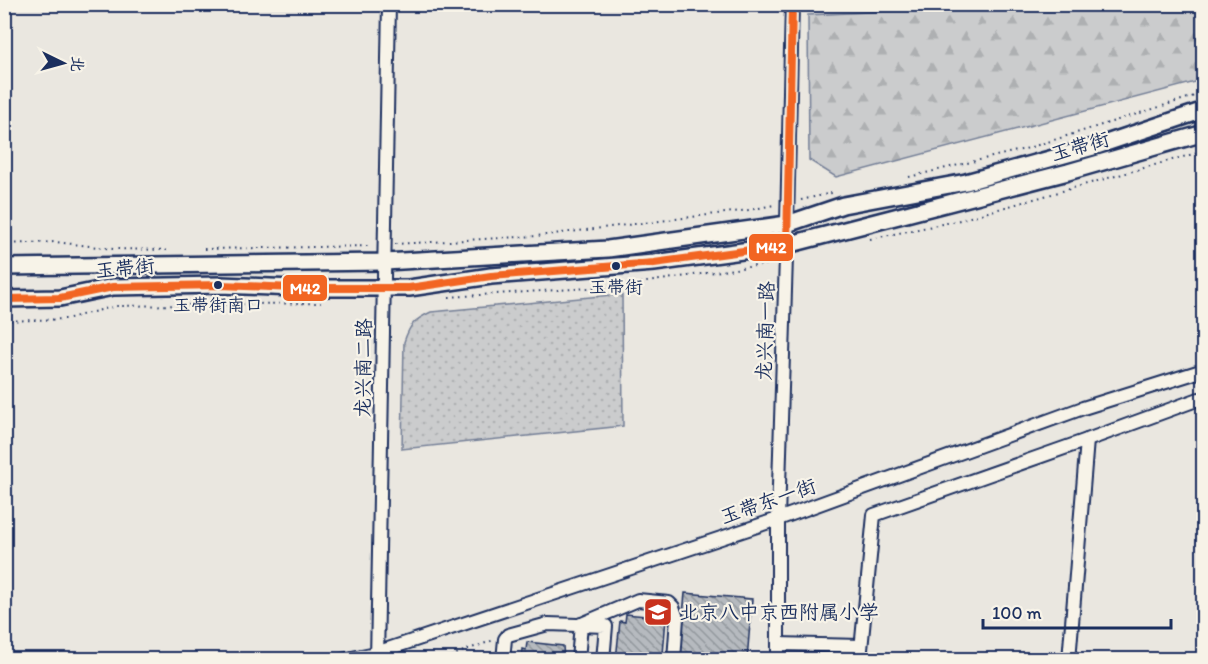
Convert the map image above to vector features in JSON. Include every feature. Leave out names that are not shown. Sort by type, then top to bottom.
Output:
[{"type":"main road","name":"玉带街","points":[[4,267],[385,262],[608,249],[788,224],[843,205],[966,182],[1097,146],[1203,110]]},
{"type":"main road","name":"玉带街","points":[[4,299],[60,298],[113,287],[221,285],[294,288],[409,288],[491,276],[654,263],[787,245],[1068,172],[1203,133]]},
{"type":"street","name":"龙兴南二路","points":[[376,656],[389,4]]},
{"type":"street","name":"龙兴南一路","points":[[778,660],[778,519],[788,224],[792,4]]},
{"type":"street","name":"玉带东一街","points":[[342,660],[376,656],[778,519],[1083,408],[1203,370]]},
{"type":"street","points":[[860,660],[874,515],[1199,399],[1203,402]]},
{"type":"street","points":[[1069,660],[1087,440]]},
{"type":"street","points":[[581,624],[638,600],[669,603],[674,607],[677,618],[674,660]]},
{"type":"street","points":[[503,660],[505,639],[508,635],[548,624],[581,624],[606,626],[603,660]]},
{"type":"street","points":[[578,660],[581,624]]},
{"type":"street","points":[[778,644],[861,646]]},
{"type":"path","name":"玉带街","points":[[906,178],[1025,149],[1203,93]]},
{"type":"path","points":[[203,249],[385,245],[537,236],[749,210],[839,191]]},
{"type":"path","name":"玉带街","points":[[4,244],[56,242],[114,249],[168,250]]},
{"type":"path","points":[[446,660],[458,653],[508,635]]},
{"type":"green space","points":[[1032,4],[1203,5],[1203,80],[836,177],[809,160],[808,15]]},
{"type":"green space","points":[[622,294],[623,426],[402,449],[404,342],[408,331],[417,320],[431,312]]},
{"type":"building","points":[[685,593],[752,599],[747,660],[616,660],[620,621],[625,622],[626,614],[666,618],[663,654],[679,656]]},
{"type":"building","points":[[527,642],[563,646],[564,660],[521,660],[522,649],[526,650]]},
{"type":"transit line","name":"M42","points":[[4,299],[60,298],[113,287],[221,285],[294,288],[409,288],[491,276],[654,263],[787,245],[792,4]]},
{"type":"place","name":"玉带街","points":[[616,266]]},
{"type":"place","name":"玉带街南口","points":[[218,285]]},
{"type":"place","name":"北京八中京西附属小学","points":[[658,612]]}]
